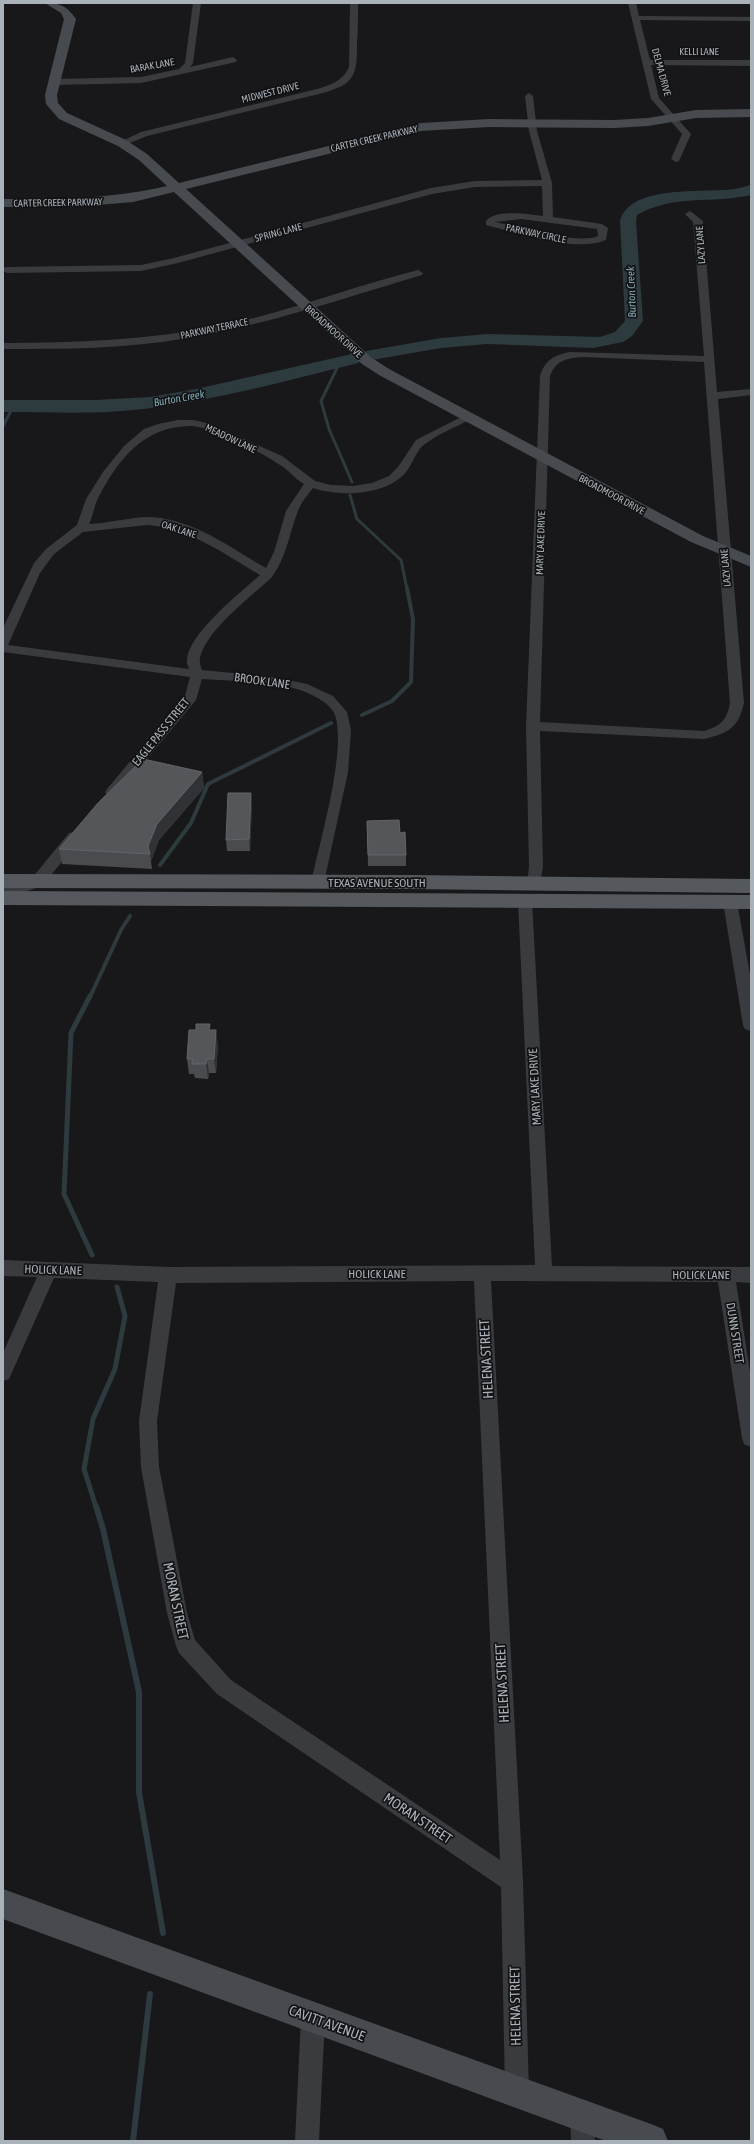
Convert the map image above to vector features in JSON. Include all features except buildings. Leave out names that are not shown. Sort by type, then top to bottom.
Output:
[{"type":"main road","name":"TEXAS AVENUE SOUTH","points":[[3,881],[318,882],[751,902]]},
{"type":"main road","points":[[529,892],[530,895],[539,893],[680,893],[694,886],[751,886]]},
{"type":"main road","name":"TEXAS AVENUE SOUTH","points":[[3,898],[529,892]]},
{"type":"street","name":"BROADMOOR DRIVE","points":[[50,3],[65,11],[70,19],[51,99],[52,104],[58,112],[69,119],[122,143],[143,157],[236,243],[375,366],[467,417],[724,552],[751,562]]},
{"type":"street","name":"BARAK LANE","points":[[55,82],[141,80],[182,71],[189,63],[197,3]]},
{"type":"street","name":"MIDWEST DRIVE","points":[[122,143],[144,134],[320,91],[345,81],[351,74],[353,67],[354,3]]},
{"type":"street","name":"DELMA DRIVE","points":[[632,3],[637,18],[655,100],[671,118],[685,130],[687,134],[676,159]]},
{"type":"street","points":[[637,18],[751,19]]},
{"type":"street","points":[[182,71],[233,60]]},
{"type":"street","name":"KELLI LANE","points":[[647,62],[751,62]]},
{"type":"street","points":[[529,96],[534,123],[533,132],[547,183],[548,220]]},
{"type":"street","name":"CARTER CREEK PARKWAY","points":[[3,204],[103,202],[133,198],[421,127],[470,123],[614,124],[696,114],[751,113]]},
{"type":"street","name":"SPRING LANE","points":[[7,270],[141,268],[175,261],[236,243],[452,187],[475,184],[547,183]]},
{"type":"street","name":"LAZY LANE","points":[[533,726],[704,735],[720,731],[731,723],[735,717],[738,703],[708,360],[698,221],[690,214]]},
{"type":"street","name":"PARKWAY CIRCLE","points":[[507,217],[548,220],[599,226],[603,228],[603,238],[596,241],[562,239],[489,223],[493,218],[507,217]]},
{"type":"street","name":"PARKWAY TERRACE","points":[[3,346],[92,346],[156,340],[229,327],[418,273]]},
{"type":"street","name":"MARY LAKE DRIVE","points":[[544,1273],[529,892],[536,867],[533,726],[545,376],[548,366],[555,359],[567,355],[583,354],[708,360]]},
{"type":"street","points":[[711,396],[751,392]]},
{"type":"street","name":"MEADOW LANE","points":[[3,642],[38,567],[46,555],[80,528],[88,517],[91,501],[100,486],[134,441],[143,434],[166,425],[189,423],[210,426],[283,462],[311,483],[342,488],[379,485],[400,473],[409,463],[414,448],[420,442],[467,417]]},
{"type":"street","name":"EAGLE PASS STREET","points":[[106,799],[191,697],[197,674],[193,660],[199,644],[209,629],[276,565],[292,511],[300,497],[311,483]]},
{"type":"street","name":"OAK LANE","points":[[80,528],[96,529],[148,521],[167,524],[214,541],[268,574]]},
{"type":"street","name":"BROOK LANE","points":[[3,648],[197,674],[262,679],[317,692],[337,706],[346,729],[334,810],[318,882]]},
{"type":"street","points":[[3,894],[37,882],[80,829]]},
{"type":"street","points":[[730,902],[751,1025]]},
{"type":"street","name":"HOLICK LANE","points":[[3,1268],[168,1275],[544,1273],[751,1275]]},
{"type":"street","points":[[3,1373],[49,1269]]},
{"type":"street","name":"HELENA STREET","points":[[482,1274],[512,1881],[517,2092]]},
{"type":"street","name":"MORAN STREET","points":[[168,1275],[148,1421],[150,1467],[177,1613],[186,1646],[224,1688],[512,1881]]},
{"type":"street","name":"DUNN STREET","points":[[726,1275],[751,1438]]},
{"type":"street","name":"CAVITT AVENUE","points":[[3,1904],[517,2092],[582,2128],[651,2141]]},
{"type":"street","points":[[306,2141],[313,2018]]},
{"type":"waterway","name":"Burton Creek","points":[[372,355],[441,343],[487,339],[593,343],[606,342],[622,336],[634,321],[628,221],[630,213],[659,199],[735,194],[751,190]]},
{"type":"waterway","name":"Burton Creek","points":[[3,406],[95,406],[150,403],[196,395],[352,359]]},
{"type":"waterway","points":[[340,362],[321,401],[329,429],[352,482]]},
{"type":"waterway","points":[[3,426],[13,407]]},
{"type":"waterway","points":[[350,495],[357,519],[401,560],[407,589]]},
{"type":"waterway","points":[[362,715],[392,701],[411,682],[413,619],[407,588]]},
{"type":"waterway","points":[[160,865],[191,823],[208,784],[331,723]]},
{"type":"waterway","points":[[90,997],[121,930],[130,916]]},
{"type":"waterway","points":[[90,996],[71,1033],[64,1194],[92,1255]]},
{"type":"waterway","points":[[96,1507],[84,1469],[93,1419],[115,1369],[125,1316],[117,1287]]},
{"type":"waterway","points":[[96,1506],[103,1529],[139,1692],[139,1792],[163,1933]]},
{"type":"waterway","points":[[133,2141],[150,1994]]}]
